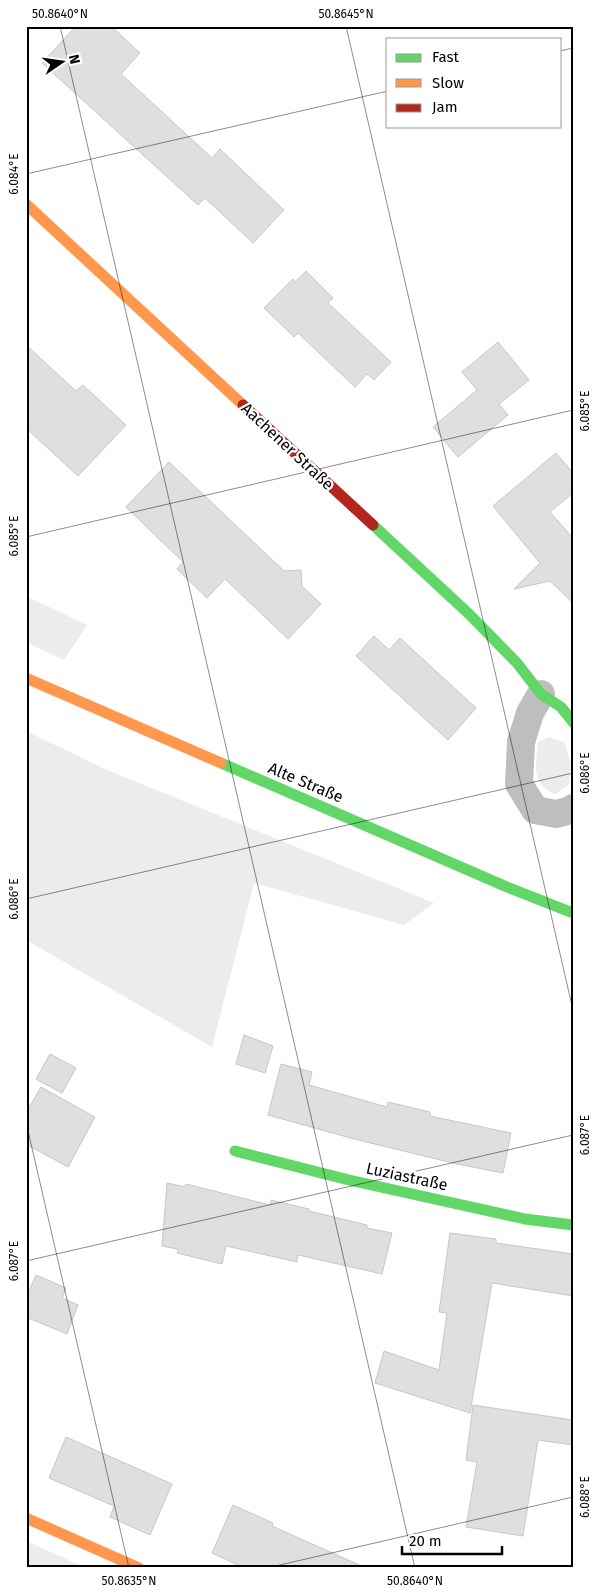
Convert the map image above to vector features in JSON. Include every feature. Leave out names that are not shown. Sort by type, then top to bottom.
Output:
[{"type":"street","name":"Aachener Straße","points":[[26,204],[470,614],[517,663],[541,694],[561,707],[573,722]]},
{"type":"street","name":"Alte Straße","points":[[26,678],[507,887],[573,913]]},
{"type":"street","points":[[541,694],[530,713],[521,742],[520,784],[535,810],[556,814],[573,808]]},
{"type":"street","name":"Luziastraße","points":[[235,1151],[349,1180],[525,1219],[573,1225]]},
{"type":"street","points":[[26,1518],[139,1568]]},
{"type":"shaded area","points":[[26,596],[87,625],[64,660],[26,642]]},
{"type":"shaded area","points":[[26,731],[107,770],[434,903],[404,925],[254,883],[212,1047],[26,940]]},
{"type":"shaded area","points":[[549,737],[565,743],[571,765],[569,785],[556,794],[542,785],[536,773],[538,742]]},
{"type":"shaded area","points":[[26,1541],[86,1568],[26,1568]]},
{"type":"building","points":[[76,26],[111,26],[140,53],[121,74],[212,158],[220,149],[284,210],[253,243],[205,198],[198,205],[42,63]]},
{"type":"building","points":[[306,271],[333,298],[328,303],[391,362],[374,380],[367,374],[355,387],[298,333],[294,337],[264,308],[293,279],[295,282]]},
{"type":"building","points":[[498,342],[529,380],[499,404],[508,415],[458,457],[433,427],[477,390],[462,372]]},
{"type":"building","points":[[26,345],[76,391],[83,385],[126,425],[78,476],[26,428]]},
{"type":"building","points":[[556,453],[573,473],[573,493],[550,512],[573,538],[573,603],[550,581],[514,589],[540,563],[493,506]]},
{"type":"building","points":[[169,462],[284,571],[301,570],[302,586],[321,604],[288,639],[225,579],[207,598],[177,569],[183,562],[126,507]]},
{"type":"building","points":[[374,636],[389,650],[400,638],[476,708],[448,740],[356,656]]},
{"type":"building","points":[[244,1035],[273,1046],[265,1073],[236,1064]]},
{"type":"building","points":[[50,1054],[76,1068],[62,1093],[36,1079]]},
{"type":"building","points":[[281,1064],[312,1072],[309,1085],[387,1107],[388,1102],[430,1112],[430,1116],[511,1133],[503,1173],[354,1139],[268,1115]]},
{"type":"building","points":[[41,1087],[95,1117],[68,1167],[26,1144],[26,1113]]},
{"type":"building","points":[[167,1183],[185,1187],[186,1184],[270,1205],[271,1200],[367,1225],[367,1228],[392,1233],[382,1274],[298,1255],[297,1262],[226,1246],[222,1264],[177,1253],[178,1249],[162,1246]]},
{"type":"building","points":[[450,1233],[496,1239],[496,1243],[573,1254],[573,1296],[492,1283],[470,1413],[375,1383],[384,1351],[439,1370],[447,1313],[439,1312]]},
{"type":"building","points":[[36,1275],[66,1288],[62,1298],[78,1305],[67,1334],[26,1317],[26,1298]]},
{"type":"building","points":[[473,1405],[573,1420],[573,1445],[538,1440],[523,1536],[466,1527],[477,1462],[466,1460]]},
{"type":"building","points":[[66,1437],[172,1484],[150,1535],[110,1517],[114,1506],[49,1478]]},
{"type":"building","points":[[233,1505],[273,1523],[272,1526],[366,1568],[244,1568],[212,1553]]},
{"type":"traffic: fast","points":[[373,525],[469,614],[517,663],[541,694],[561,707],[573,722]]},
{"type":"traffic: fast","points":[[221,763],[507,887],[573,913]]},
{"type":"traffic: fast","points":[[235,1151],[349,1180],[525,1219],[573,1225]]},
{"type":"traffic: slow","points":[[26,204],[243,405]]},
{"type":"traffic: slow","points":[[26,678],[221,763]]},
{"type":"traffic: slow","points":[[26,1518],[139,1568]]},
{"type":"traffic: jam","points":[[243,405],[373,525]]}]
